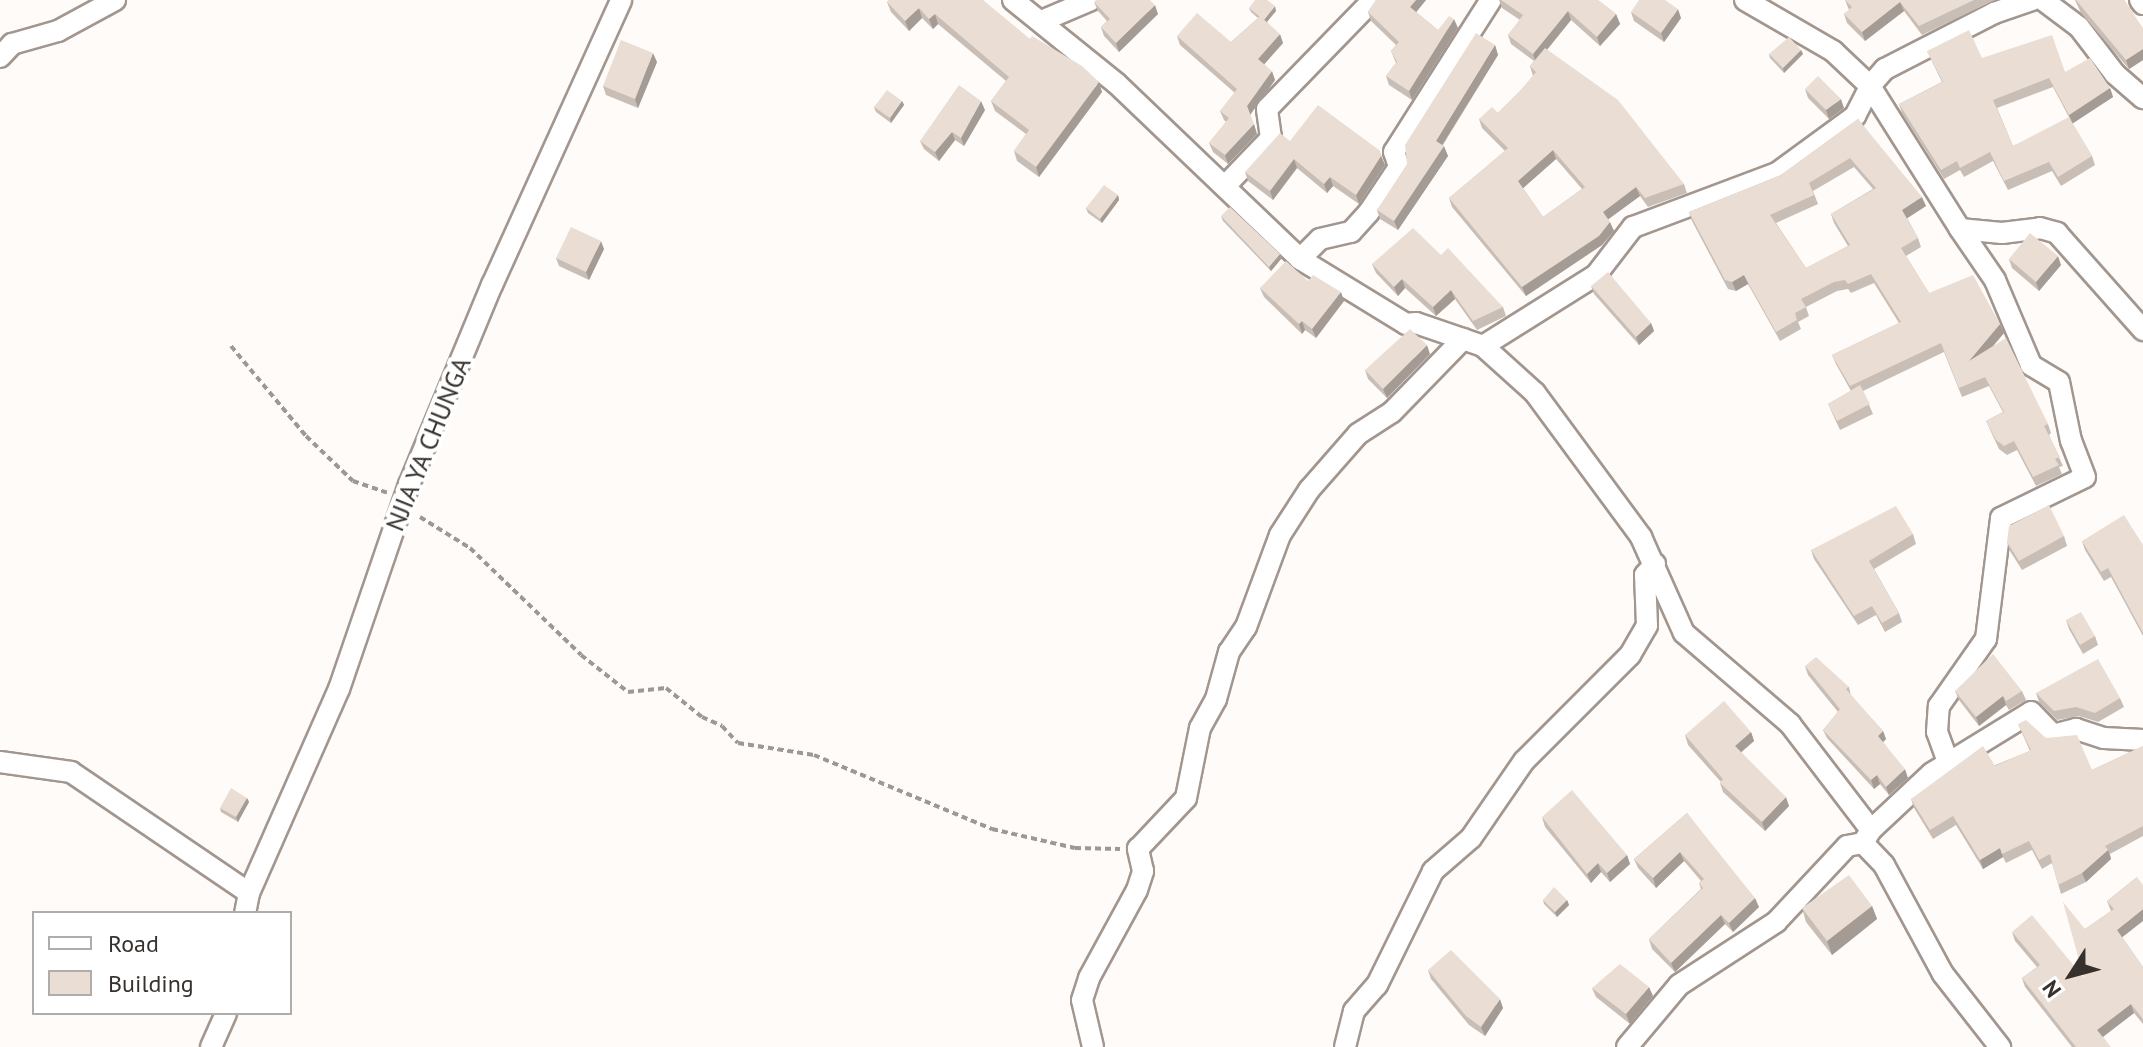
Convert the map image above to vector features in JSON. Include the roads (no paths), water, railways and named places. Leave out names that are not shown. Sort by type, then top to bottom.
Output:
[{"type":"street","points":[[0,57],[12,44],[58,31],[115,0]]},
{"type":"street","name":"NJIA YA CHUNGA","points":[[247,903],[339,689],[402,503],[492,285],[621,0]]},
{"type":"street","points":[[1013,0],[1044,20],[1116,83],[1169,139],[1226,185],[1300,259],[1406,324],[1416,323],[1473,343],[1535,393],[1641,537],[1684,633],[1790,724],[1867,837],[1943,974],[2000,1047]]},
{"type":"street","points":[[1044,20],[1091,0]]},
{"type":"street","points":[[1226,185],[1271,138],[1267,109],[1373,0]]},
{"type":"street","points":[[1300,259],[1320,239],[1351,232],[1369,212],[1399,167],[1394,152],[1491,0]]},
{"type":"street","points":[[1745,0],[1833,51],[1870,86],[1995,280],[2031,365],[2059,382],[2071,441],[2085,477],[2001,518],[1986,639],[1939,706],[1937,732],[1948,762]]},
{"type":"street","points":[[1093,1047],[1082,1000],[1102,946],[1137,890],[1143,871],[1138,849],[1186,798],[1200,728],[1216,699],[1229,652],[1246,627],[1280,535],[1309,490],[1358,434],[1392,412],[1473,343],[1596,275],[1633,227],[1777,173],[1855,116],[1870,86],[1885,69],[1994,13],[2032,0]]},
{"type":"street","points":[[2043,0],[2079,27],[2108,66],[2143,98]]},
{"type":"street","points":[[1960,229],[2002,233],[2040,228],[2057,233],[2143,330]]},
{"type":"street","points":[[1345,1047],[1354,1011],[1377,985],[1433,871],[1471,838],[1524,761],[1630,655],[1647,626],[1645,575],[1655,564]]},
{"type":"street","points":[[1627,1047],[1679,985],[1776,922],[1847,846],[1867,837],[1948,762],[2031,712],[2053,735],[2076,729],[2104,738],[2143,740]]},
{"type":"street","points":[[0,762],[71,772],[247,903]]},
{"type":"street","points":[[211,1047],[225,1015]]}]
